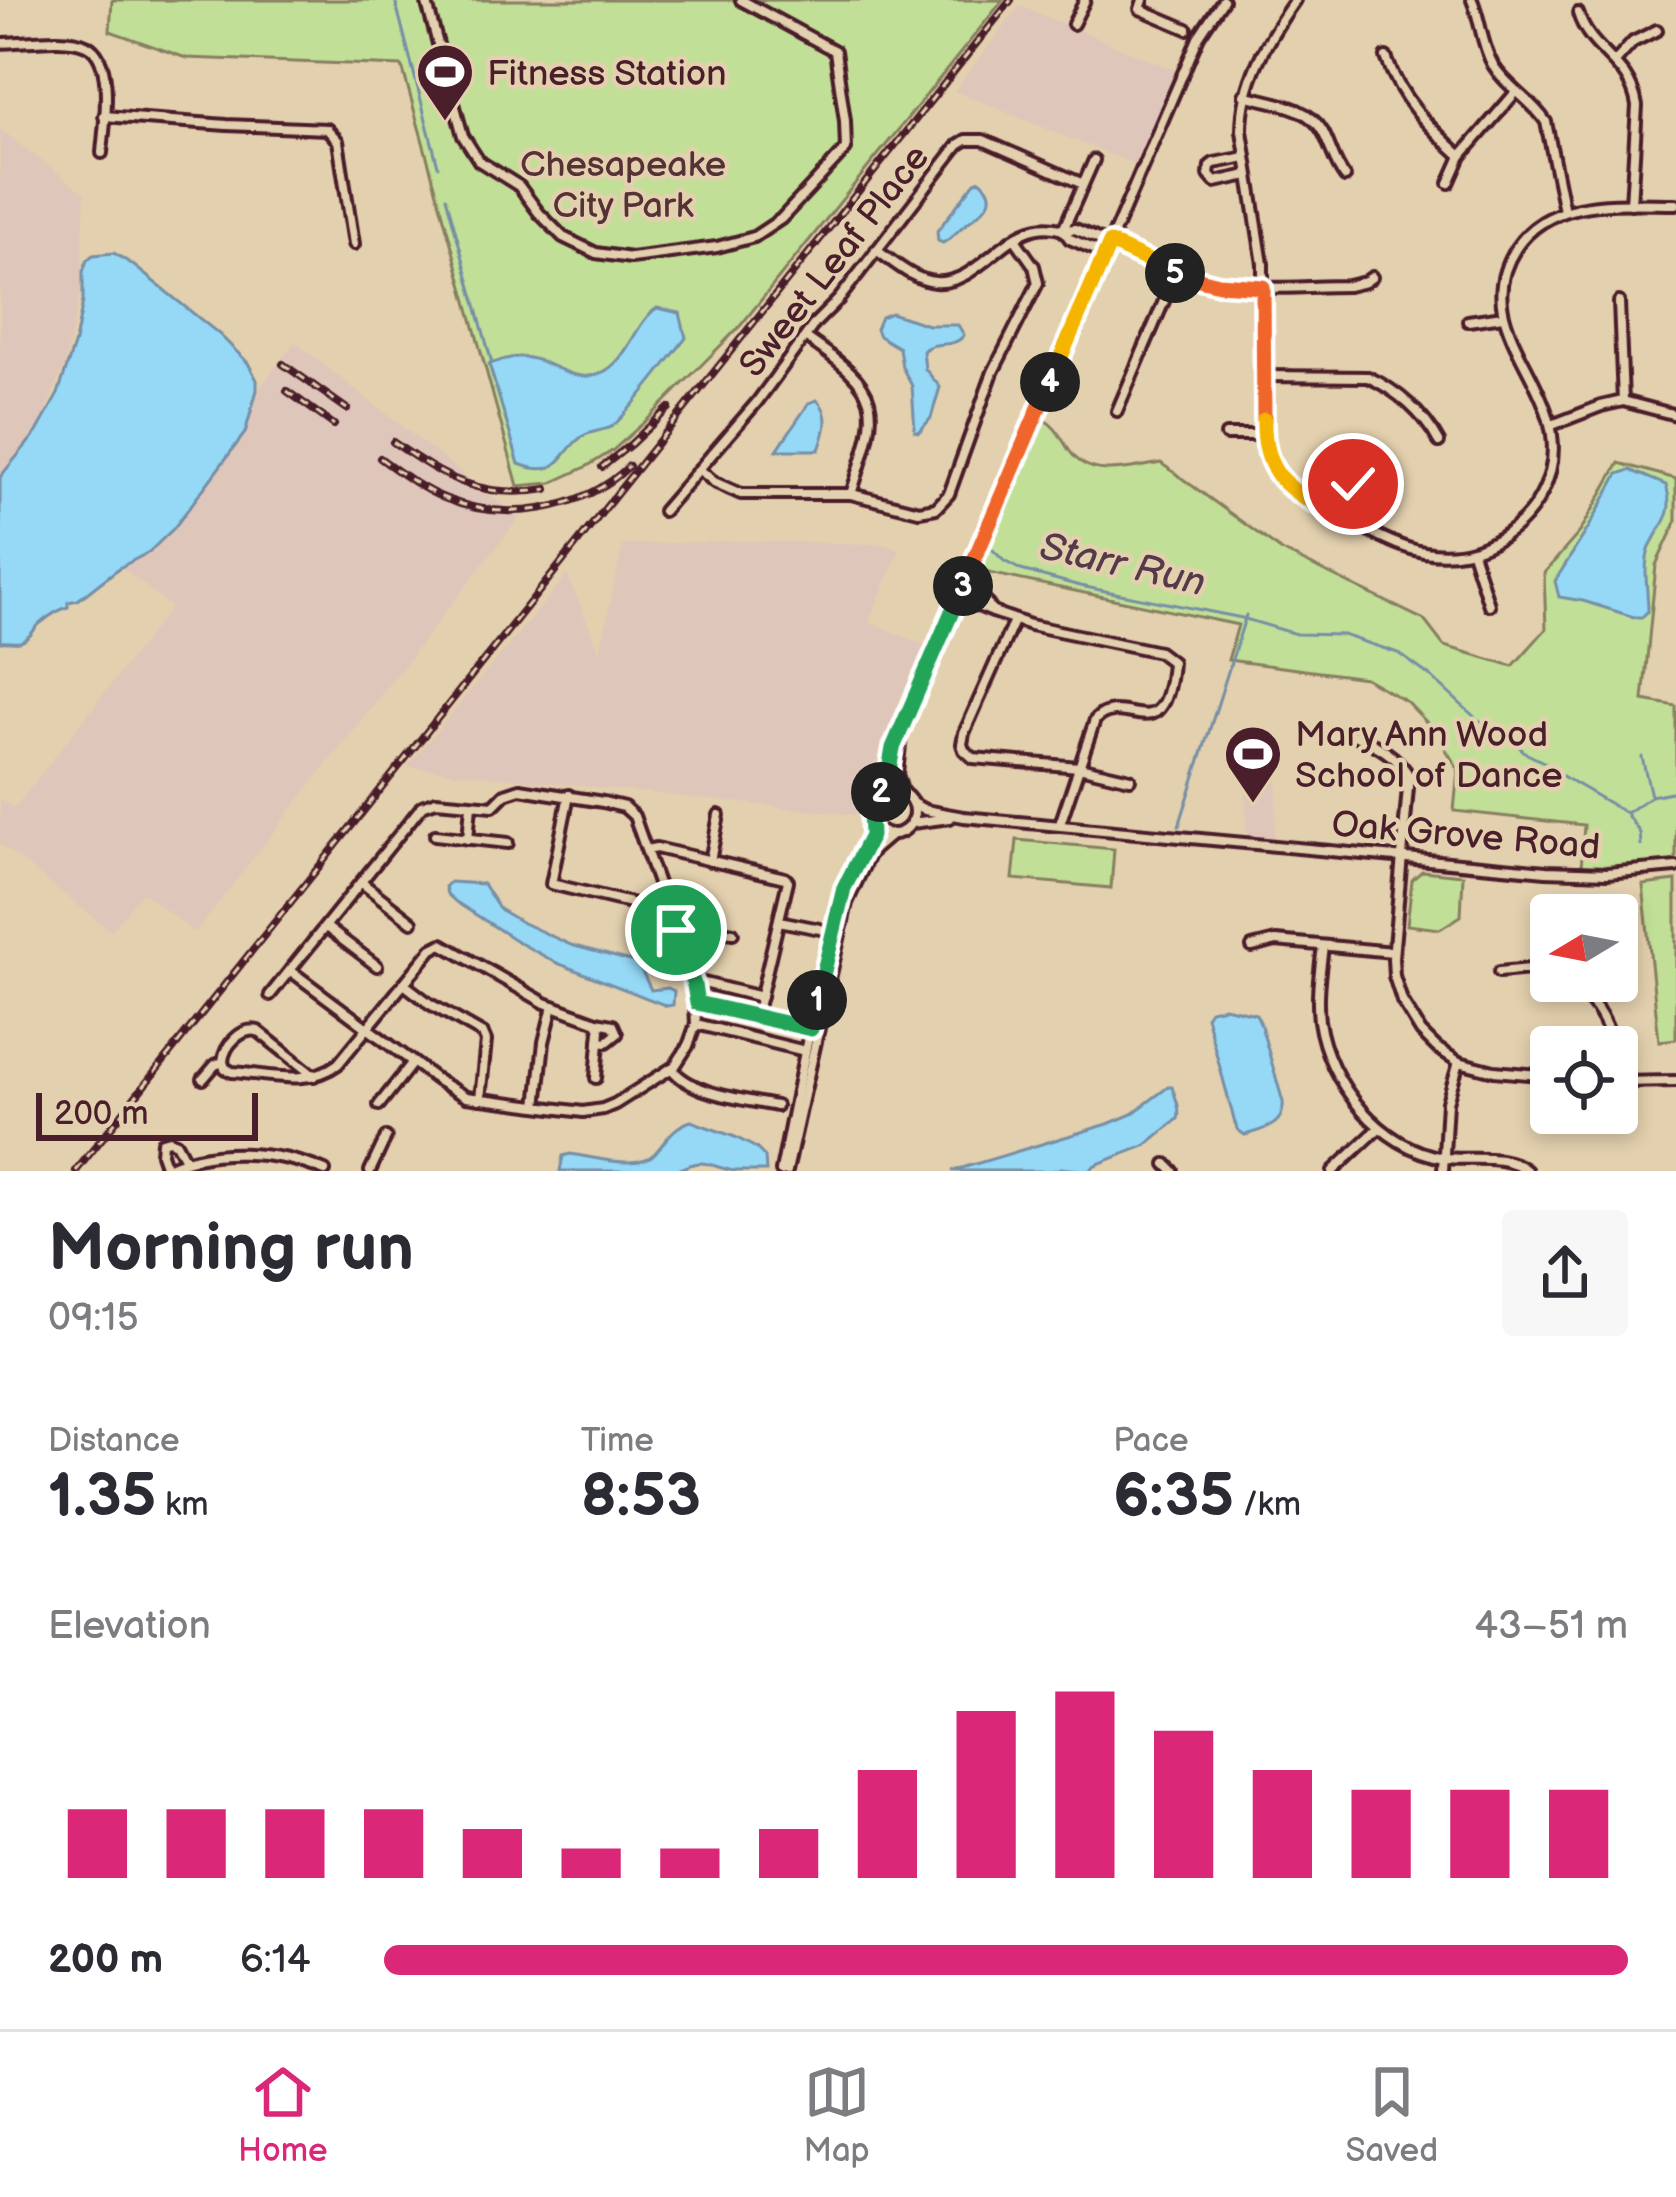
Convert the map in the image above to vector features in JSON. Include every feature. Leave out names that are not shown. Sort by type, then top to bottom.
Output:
[{"type":"street","points":[[426,0],[463,136],[474,156],[519,186],[566,239],[596,253],[641,257],[717,247],[765,232],[846,149],[835,51],[742,0]]},
{"type":"street","points":[[1073,24],[1085,0]]},
{"type":"street","points":[[1143,0],[1140,9],[1187,28]]},
{"type":"street","points":[[1295,0],[1271,36],[1244,95],[1242,130],[1261,240],[1263,435],[1265,451],[1280,479],[1341,519],[1418,551],[1441,555],[1472,552],[1520,524],[1541,495],[1552,461],[1552,425],[1503,316],[1502,283],[1512,255],[1538,224],[1564,211],[1676,204]]},
{"type":"street","points":[[1472,0],[1487,53],[1504,80],[1546,122],[1564,211]]},
{"type":"street","points":[[784,1171],[839,905],[871,836],[871,802],[887,782],[903,724],[1218,2]]},
{"type":"street","points":[[1578,13],[1587,35],[1630,82],[1636,106],[1630,204]]},
{"type":"street","points":[[1616,62],[1633,42],[1657,30]]},
{"type":"street","points":[[0,43],[50,41],[92,48],[104,70],[102,153]]},
{"type":"street","points":[[1386,57],[1402,96],[1461,156]]},
{"type":"street","points":[[1449,184],[1461,156],[1516,92]]},
{"type":"street","points":[[1244,95],[1309,116],[1325,135],[1345,177]]},
{"type":"street","points":[[104,116],[327,129],[338,141],[354,244]]},
{"type":"street","name":"Sweet Leaf Place","points":[[663,511],[758,402],[805,337],[966,140],[983,140],[1083,184]]},
{"type":"street","points":[[1246,157],[1214,163],[1209,175],[1215,182],[1248,176]]},
{"type":"street","points":[[1063,230],[1094,160]]},
{"type":"street","points":[[876,250],[921,279],[947,281],[1043,226],[1075,230],[1176,273],[1219,284],[1357,285],[1372,277]]},
{"type":"street","points":[[1063,230],[1106,254]]},
{"type":"street","points":[[699,469],[741,494],[850,494],[929,512],[937,508],[949,494],[993,372],[1038,283],[1034,266],[1015,239]]},
{"type":"street","points":[[1117,411],[1176,273]]},
{"type":"street","points":[[1619,302],[1622,401]]},
{"type":"street","points":[[1468,320],[1503,316]]},
{"type":"street","points":[[805,337],[852,372],[870,403],[871,434],[850,494]]},
{"type":"street","points":[[1264,376],[1375,380],[1423,416],[1439,442]]},
{"type":"street","points":[[1552,425],[1622,401],[1676,415]]},
{"type":"street","points":[[1226,435],[1263,435]]},
{"type":"street","points":[[1324,509],[1336,482],[1349,480],[1354,488],[1341,519]]},
{"type":"street","points":[[1472,552],[1489,605]]},
{"type":"street","points":[[960,593],[1014,621],[1159,652],[1172,662],[1164,702],[1157,712],[1098,715],[1060,824]]},
{"type":"street","points":[[1014,621],[964,733],[964,750],[974,758],[1079,767],[1130,779]]},
{"type":"street","points":[[814,1029],[854,884],[875,846],[904,830],[914,814],[897,780],[903,724]]},
{"type":"street","points":[[1354,735],[1378,747],[1408,773],[1393,952],[1394,976],[1408,1014],[1431,1043],[1459,1063],[1530,1074]]},
{"type":"street","points":[[270,994],[426,804],[493,806],[505,794],[520,789],[627,809],[636,819],[694,985],[696,1024],[672,1069],[603,1109],[583,1112],[480,1100],[459,1094],[291,971]]},
{"type":"street","points":[[881,791],[903,792]]},
{"type":"street","points":[[569,795],[551,884],[669,912]]},
{"type":"street","name":"Oak Grove Road","points":[[912,803],[964,817],[1574,873],[1676,867]]},
{"type":"street","points":[[468,839],[471,805]]},
{"type":"street","points":[[710,861],[719,815]]},
{"type":"street","name":"Oak Grove Road","points":[[910,823],[964,817]]},
{"type":"street","points":[[872,822],[892,834]]},
{"type":"street","points":[[435,836],[508,843]]},
{"type":"street","points":[[647,850],[656,848],[787,880],[756,1016]]},
{"type":"street","points":[[362,883],[412,922]]},
{"type":"street","points":[[779,921],[820,929]]},
{"type":"street","points":[[676,930],[693,926],[733,933]]},
{"type":"street","points":[[326,927],[377,966]]},
{"type":"street","points":[[1252,947],[1276,941],[1393,952]]},
{"type":"street","points":[[315,1076],[253,1029],[242,1032],[225,1052],[225,1068],[232,1072],[315,1076],[338,1064],[435,945],[442,944],[553,1006],[613,1025],[617,1034],[607,1042],[599,1041]]},
{"type":"street","points":[[1323,946],[1318,1001],[1325,1046],[1346,1085],[1379,1128],[1415,1150],[1502,1161],[1527,1171]]},
{"type":"street","points":[[1499,972],[1530,969]]},
{"type":"street","points":[[694,985],[704,983],[761,997]]},
{"type":"street","points":[[404,984],[483,1034],[480,1100]]},
{"type":"street","points":[[697,1003],[814,1029]]},
{"type":"street","points":[[537,1106],[553,1006]]},
{"type":"street","points":[[596,1078],[597,1022]]},
{"type":"street","points":[[696,1024],[809,1052]]},
{"type":"street","points":[[203,1079],[223,1062]]},
{"type":"street","points":[[379,1105],[413,1062]]},
{"type":"street","points":[[1443,1171],[1448,1102],[1459,1063]]},
{"type":"street","points":[[672,1069],[698,1088],[776,1106]]},
{"type":"street","points":[[1638,1083],[1676,1082]]},
{"type":"street","points":[[1334,1171],[1379,1128]]},
{"type":"street","points":[[370,1171],[386,1137]]},
{"type":"street","points":[[185,1160],[176,1143],[162,1142],[163,1169],[223,1153],[289,1160],[325,1171]]},
{"type":"street","points":[[1344,1162],[1352,1171]]},
{"type":"shaded area","points":[[1020,6],[1177,71],[1136,165],[954,91]]},
{"type":"shaded area","points":[[0,129],[85,194],[81,290],[64,367],[37,432],[0,477]]},
{"type":"shaded area","points":[[295,342],[519,518],[195,933],[142,892],[111,931],[0,844],[0,799],[14,809],[171,607],[121,566]]},
{"type":"shaded area","points":[[881,544],[900,549],[869,622],[925,645],[855,815],[407,767],[567,575],[600,652],[623,545]]},
{"type":"shaded area","points":[[1245,772],[1278,774],[1274,841],[1247,838]]},
{"type":"green space","name":"Chesapeake City Park","points":[[112,0],[1003,0],[741,325],[650,417],[586,467],[551,483],[518,486],[402,66],[186,58],[110,31]]},
{"type":"green space","points":[[1044,420],[1087,466],[1111,470],[1161,463],[1282,551],[1424,620],[1444,646],[1513,666],[1546,629],[1544,573],[1580,532],[1619,463],[1676,479],[1676,522],[1656,565],[1643,700],[1676,706],[1676,863],[1581,869],[1584,825],[1454,811],[1458,769],[1434,730],[1407,702],[1365,678],[1228,660],[1238,625],[979,571]]},
{"type":"green space","points":[[1017,840],[1114,849],[1111,888],[1013,879]]},
{"type":"green space","points":[[1422,871],[1463,875],[1461,916],[1440,929],[1407,925],[1412,880]]},
{"type":"green space","points":[[1676,881],[1676,1039],[1659,1041],[1643,885]]},
{"type":"water","points":[[980,180],[990,195],[986,207],[948,240],[938,241],[937,231]]},
{"type":"water","points":[[114,253],[219,334],[248,363],[257,390],[245,433],[174,528],[149,552],[68,602],[68,607],[24,640],[0,642],[0,477],[37,432],[58,394],[75,342],[87,260]]},
{"type":"water","points":[[657,308],[680,313],[686,338],[626,412],[611,427],[583,436],[552,467],[519,464],[489,364],[528,358],[580,376],[601,373],[618,360]]},
{"type":"water","points":[[891,313],[928,325],[958,325],[964,335],[923,351],[925,369],[940,387],[931,418],[919,432],[915,431],[912,386],[899,348],[876,329],[881,317]]},
{"type":"water","points":[[817,400],[826,417],[819,450],[777,450],[809,403]]},
{"type":"water","points":[[1630,470],[1666,485],[1669,496],[1668,513],[1647,557],[1648,611],[1642,617],[1559,597],[1555,581],[1618,474]]},
{"type":"water","points":[[450,882],[483,884],[499,909],[521,922],[571,945],[638,963],[651,990],[674,991],[673,1005],[557,963],[520,943],[456,902],[447,894],[445,887]]},
{"type":"water","points":[[1224,1007],[1256,1014],[1283,1102],[1277,1121],[1245,1135],[1235,1123],[1206,1016]]},
{"type":"water","points":[[1168,1087],[1176,1099],[1178,1119],[1145,1146],[1089,1171],[952,1171],[1108,1124],[1132,1114]]},
{"type":"water","points":[[691,1121],[756,1148],[765,1157],[766,1171],[734,1171],[700,1163],[676,1171],[560,1171],[563,1156],[570,1154],[615,1161],[647,1158]]},
{"type":"waterway","points":[[395,0],[438,166]]},
{"type":"waterway","points":[[446,197],[492,363]]},
{"type":"waterway","name":"Starr Run","points":[[993,550],[1021,570],[1080,586],[1242,618],[1296,634],[1343,635],[1398,653],[1478,720],[1626,813],[1651,796],[1676,791]]},
{"type":"waterway","name":"Starr Run","points":[[1179,826],[1246,615]]},
{"type":"waterway","points":[[1642,757],[1651,796]]},
{"type":"waterway","name":"Starr Run","points":[[1627,815],[1640,833],[1641,845]]},
{"type":"railway","points":[[76,1171],[1011,0]]},
{"type":"railway","points":[[283,364],[347,409]]},
{"type":"railway","points":[[287,391],[334,425]]},
{"type":"railway","points":[[602,467],[669,408]]},
{"type":"railway","points":[[393,442],[465,483],[502,491],[547,489]]},
{"type":"railway","points":[[380,458],[444,498],[467,506],[516,511],[541,509],[589,494],[629,466]]},
{"type":"place","name":"Fitness Station","points":[[445,123]]},
{"type":"place","name":"Mary Ann Wood School of Dance","points":[[1253,805]]},
{"type":"route","points":[[676,930],[697,1003],[811,1029],[844,888],[871,836],[871,802],[887,782],[896,739],[1110,243],[1197,280],[1263,287],[1263,435],[1271,466],[1291,490],[1324,509],[1336,482],[1347,479],[1353,484]]}]
